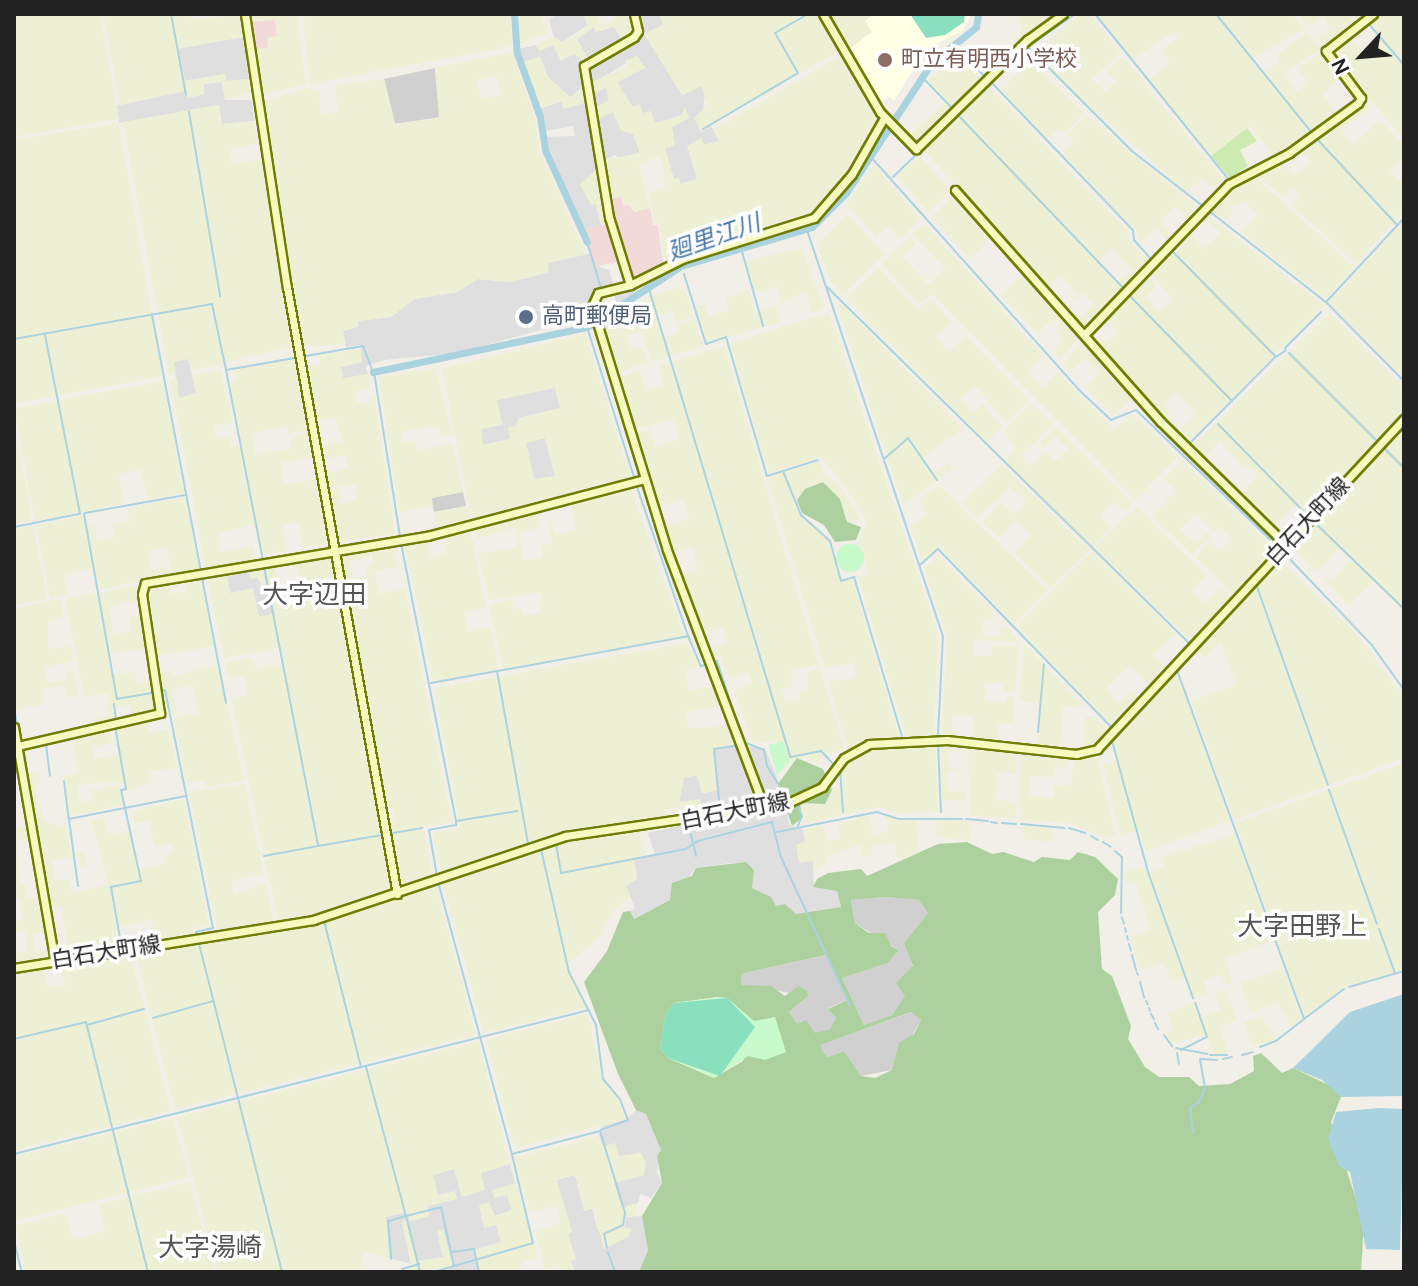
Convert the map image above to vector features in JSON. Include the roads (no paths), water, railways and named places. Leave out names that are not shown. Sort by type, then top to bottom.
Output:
[{"type":"street","points":[[245,14],[300,356],[397,894]]},
{"type":"street","points":[[630,285],[609,217],[584,66],[634,37],[638,31],[634,14]]},
{"type":"street","points":[[823,14],[887,120],[916,149],[987,78],[1063,14]]},
{"type":"street","points":[[1085,334],[1204,208],[1240,176],[1314,136],[1361,98],[1326,51],[1368,18]]},
{"type":"street","points":[[765,809],[639,481],[596,317],[595,296],[630,285],[682,259],[814,218],[852,174],[887,120]]},
{"type":"street","points":[[955,190],[1161,422],[1285,546]]},
{"type":"street","name":"白石大町線","points":[[14,968],[313,920],[550,842],[765,809],[812,794],[844,758],[869,744],[947,740],[1076,754],[1097,749],[1404,419]]},
{"type":"street","points":[[17,746],[160,713],[160,691],[142,586],[201,572],[400,540],[639,481]]},
{"type":"street","points":[[14,727],[55,961]]},
{"type":"water","points":[[1404,994],[1404,1096],[1341,1097],[1322,1080],[1293,1068],[1350,1012]]},
{"type":"water","points":[[1404,1109],[1400,1250],[1366,1249],[1350,1172],[1339,1166],[1328,1139],[1336,1112]]},
{"type":"waterway","points":[[171,14],[186,95]]},
{"type":"waterway","points":[[514,14],[517,53],[540,117],[545,150],[587,242]]},
{"type":"waterway","points":[[703,129],[798,73],[775,33],[808,14]]},
{"type":"waterway","name":"廻里江川","points":[[373,372],[587,327],[681,266],[812,227],[846,193],[932,62],[976,27],[978,14]]},
{"type":"waterway","points":[[1075,14],[1021,52],[991,82],[1133,230],[1134,240],[1152,260]]},
{"type":"waterway","points":[[1095,14],[1228,179]]},
{"type":"waterway","points":[[1216,14],[1312,133]]},
{"type":"waterway","points":[[1368,23],[1404,65]]},
{"type":"waterway","points":[[954,45],[985,77]]},
{"type":"waterway","points":[[1029,48],[1132,151],[1204,207]]},
{"type":"waterway","points":[[922,77],[952,108]]},
{"type":"waterway","points":[[893,177],[989,84]]},
{"type":"waterway","points":[[189,112],[220,296]]},
{"type":"waterway","points":[[956,113],[1123,288]]},
{"type":"waterway","points":[[1316,138],[1397,225]]},
{"type":"waterway","points":[[870,156],[1078,389],[1111,420],[1136,410],[1279,548]]},
{"type":"waterway","points":[[1209,211],[1326,302],[1404,381]]},
{"type":"waterway","points":[[1327,301],[1404,218]]},
{"type":"waterway","points":[[807,230],[943,636],[938,734]]},
{"type":"waterway","points":[[587,242],[601,288]]},
{"type":"waterway","points":[[741,248],[763,326]]},
{"type":"waterway","points":[[1171,250],[1276,357],[1286,350]]},
{"type":"waterway","points":[[684,274],[706,344],[726,337],[767,476],[818,460]]},
{"type":"waterway","points":[[827,287],[1189,643]]},
{"type":"waterway","points":[[649,289],[790,757],[821,751],[833,764]]},
{"type":"waterway","points":[[1127,293],[1232,401]]},
{"type":"waterway","points":[[14,339],[212,304],[226,370],[363,346],[373,372]]},
{"type":"waterway","points":[[1285,348],[1321,312]]},
{"type":"waterway","points":[[152,315],[201,572]]},
{"type":"waterway","points":[[587,327],[634,477]]},
{"type":"waterway","points":[[45,335],[80,514]]},
{"type":"waterway","points":[[1289,353],[1377,441]]},
{"type":"waterway","points":[[1189,444],[1275,357]]},
{"type":"waterway","points":[[226,370],[263,560]]},
{"type":"waterway","points":[[374,372],[400,537]]},
{"type":"waterway","points":[[1218,424],[1308,516]]},
{"type":"waterway","points":[[884,459],[908,438],[937,480]]},
{"type":"waterway","points":[[1351,483],[1384,448],[1404,468]]},
{"type":"waterway","points":[[783,471],[801,515],[830,541],[841,581],[854,577],[902,736]]},
{"type":"waterway","points":[[636,484],[688,636],[701,666],[717,661],[744,743]]},
{"type":"waterway","points":[[1292,546],[1348,486]]},
{"type":"waterway","points":[[85,513],[185,495]]},
{"type":"waterway","points":[[14,527],[79,514]]},
{"type":"waterway","points":[[84,514],[117,699],[155,692]]},
{"type":"waterway","points":[[1314,522],[1404,609]]},
{"type":"waterway","points":[[401,543],[456,821],[456,825],[429,830],[437,876]]},
{"type":"waterway","points":[[920,565],[938,549],[1112,728]]},
{"type":"waterway","points":[[1284,553],[1371,644],[1404,690]]},
{"type":"waterway","points":[[1260,1047],[1276,1041],[1304,1019],[1177,671],[1284,554]]},
{"type":"waterway","points":[[264,567],[318,846],[422,828]]},
{"type":"waterway","points":[[202,578],[226,703]]},
{"type":"waterway","points":[[1257,587],[1328,785]]},
{"type":"waterway","points":[[498,671],[688,636]]},
{"type":"waterway","points":[[1038,732],[1044,664]]},
{"type":"waterway","points":[[431,683],[497,671],[528,843]]},
{"type":"waterway","points":[[1140,711],[1177,671]]},
{"type":"waterway","points":[[161,691],[165,690],[213,928],[196,932],[282,1272]]},
{"type":"waterway","points":[[114,704],[116,720]]},
{"type":"waterway","points":[[14,706],[17,726]]},
{"type":"waterway","points":[[1135,716],[1112,741],[1149,875],[1193,998]]},
{"type":"waterway","points":[[115,726],[126,789],[121,790],[141,881],[111,887],[121,944]]},
{"type":"waterway","points":[[746,743],[764,750],[767,766],[788,799]]},
{"type":"waterway","points":[[22,750],[46,744],[50,776]]},
{"type":"waterway","points":[[938,744],[941,812]]},
{"type":"waterway","points":[[720,810],[714,749],[738,745]]},
{"type":"waterway","points":[[840,769],[843,812]]},
{"type":"waterway","points":[[64,781],[69,819]]},
{"type":"waterway","points":[[1329,790],[1377,924]]},
{"type":"waterway","points":[[78,886],[69,819],[186,796]]},
{"type":"waterway","points":[[797,804],[802,816],[798,826]]},
{"type":"waterway","points":[[456,821],[517,811]]},
{"type":"waterway","points":[[777,832],[877,812],[899,819],[962,819]]},
{"type":"waterway","points":[[696,856],[689,826],[721,816]]},
{"type":"waterway","points":[[966,819],[988,821]]},
{"type":"waterway","points":[[551,845],[556,844],[561,873],[686,849],[698,841],[772,822],[780,855],[850,1006]]},
{"type":"waterway","points":[[991,822],[997,823]]},
{"type":"waterway","points":[[1002,823],[1016,824]]},
{"type":"waterway","points":[[1021,824],[1065,828]]},
{"type":"waterway","points":[[1069,828],[1085,833]]},
{"type":"waterway","points":[[1091,836],[1098,840]]},
{"type":"waterway","points":[[1103,842],[1111,847]]},
{"type":"waterway","points":[[264,856],[318,846]]},
{"type":"waterway","points":[[529,850],[541,849],[569,972],[596,1025],[603,1079],[620,1099],[628,1120],[601,1130]]},
{"type":"waterway","points":[[1115,851],[1122,857],[1121,913]]},
{"type":"waterway","points":[[438,882],[512,1154],[600,1131],[625,1213],[623,1225],[604,1234],[607,1248]]},
{"type":"waterway","points":[[385,901],[437,885]]},
{"type":"waterway","points":[[361,1067],[324,921],[378,903]]},
{"type":"waterway","points":[[1122,917],[1124,924]]},
{"type":"waterway","points":[[1125,928],[1126,932]]},
{"type":"waterway","points":[[1379,929],[1395,973]]},
{"type":"waterway","points":[[1127,936],[1128,940]]},
{"type":"waterway","points":[[1129,944],[1131,951]]},
{"type":"waterway","points":[[1132,955],[1136,970]]},
{"type":"waterway","points":[[1349,987],[1404,971]]},
{"type":"waterway","points":[[1140,982],[1144,997]]},
{"type":"waterway","points":[[1304,1019],[1344,989]]},
{"type":"waterway","points":[[153,1018],[213,1001]]},
{"type":"waterway","points":[[1146,1001],[1148,1005]]},
{"type":"waterway","points":[[1181,1050],[1207,1037],[1195,1003]]},
{"type":"waterway","points":[[87,1025],[144,1009]]},
{"type":"waterway","points":[[14,1154],[589,1010]]},
{"type":"waterway","points":[[1151,1014],[1154,1019]]},
{"type":"waterway","points":[[14,1039],[86,1022],[148,1272]]},
{"type":"waterway","points":[[1155,1023],[1158,1029]]},
{"type":"waterway","points":[[1164,1035],[1172,1046]]},
{"type":"waterway","points":[[1176,1048],[1207,1054]]},
{"type":"waterway","points":[[1242,1055],[1253,1052]]},
{"type":"waterway","points":[[1177,1053],[1179,1064]]},
{"type":"waterway","points":[[1210,1055],[1227,1055]]},
{"type":"waterway","points":[[1223,1059],[1232,1057]]},
{"type":"waterway","points":[[1193,1133],[1190,1108],[1199,1102],[1205,1088],[1200,1059],[1217,1060]]},
{"type":"waterway","points":[[366,1067],[406,1216],[388,1221],[391,1259]]},
{"type":"waterway","points":[[434,1272],[533,1243],[512,1155]]},
{"type":"waterway","points":[[420,1272],[406,1216],[441,1207],[454,1266]]},
{"type":"waterway","points":[[14,1241],[22,1272]]},
{"type":"waterway","points":[[452,1252],[474,1249],[479,1272]]},
{"type":"waterway","points":[[608,1252],[615,1272]]},
{"type":"waterway","points":[[402,1269],[419,1264]]},
{"type":"place","name":"町立有明西小学校","points":[[885,60]]},
{"type":"place","name":"高町郵便局","points":[[526,317]]},
{"type":"district","name":"大字辺田","points":[[314,595]]},
{"type":"district","name":"大字田野上","points":[[1302,927]]},
{"type":"district","name":"大字湯崎","points":[[210,1248]]}]
